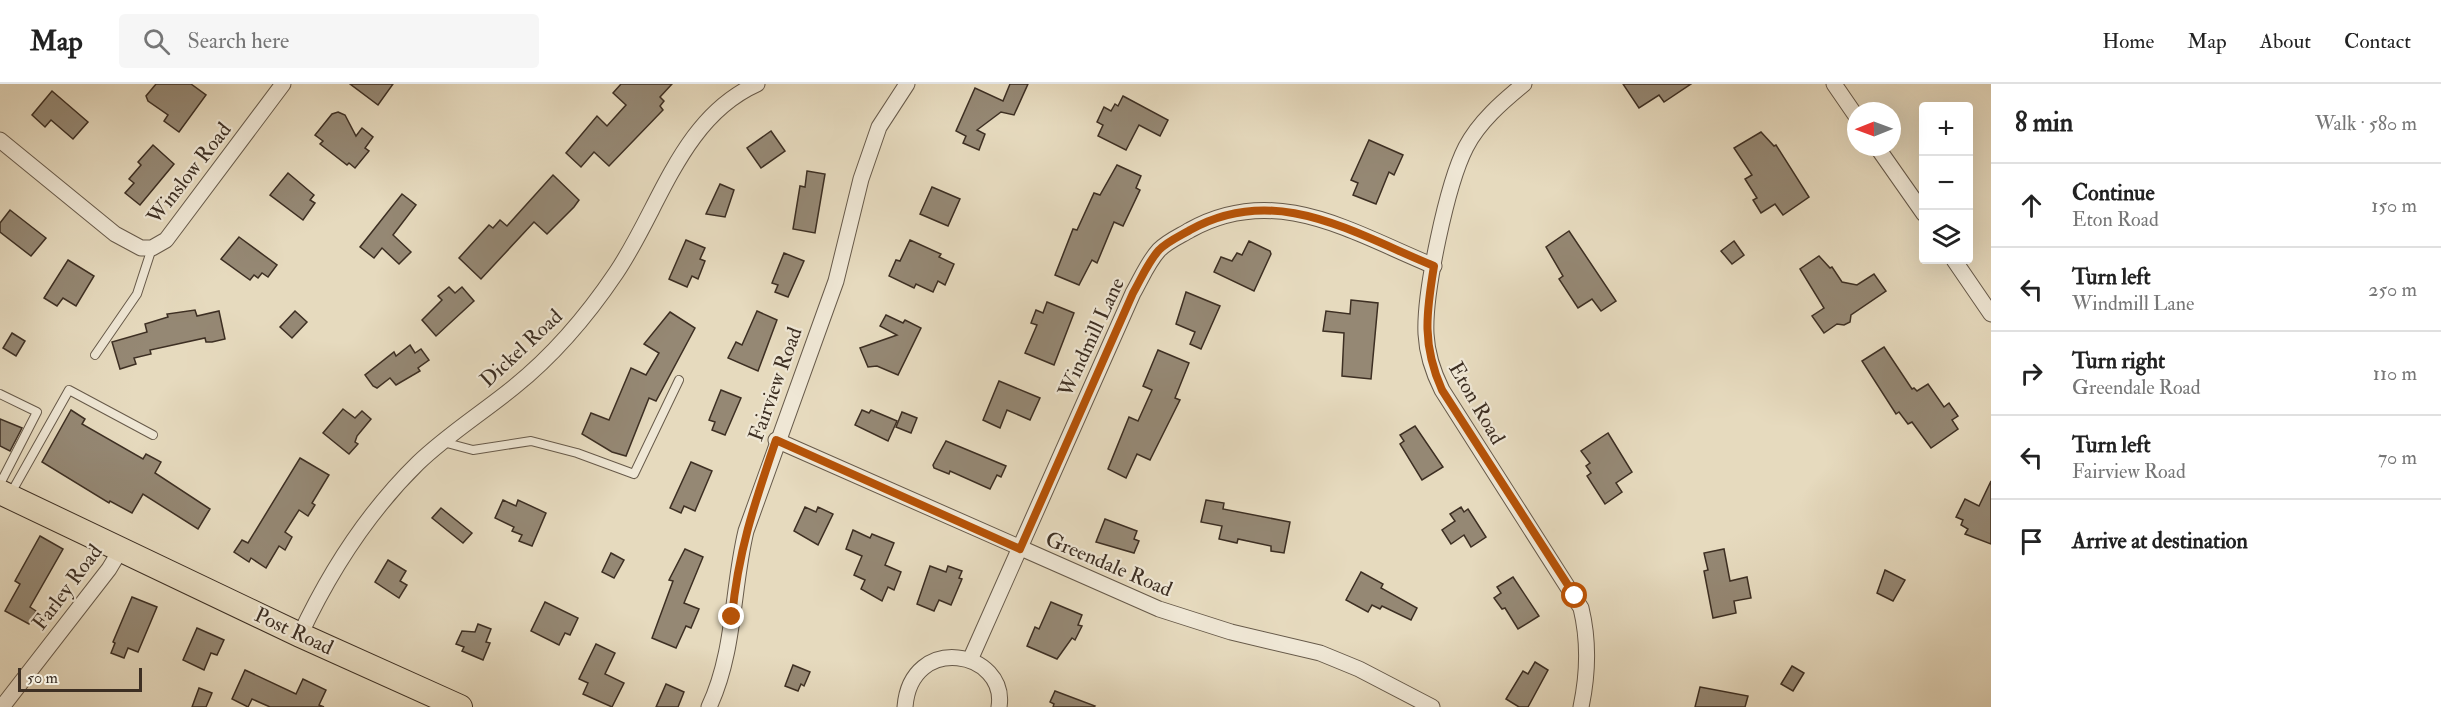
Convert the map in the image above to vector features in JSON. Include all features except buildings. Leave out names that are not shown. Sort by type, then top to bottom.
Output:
[{"type":"main road","name":"Post Road","points":[[3,491],[300,635],[460,707]]},
{"type":"street","name":"Winslow Road","points":[[0,140],[115,234],[141,248],[152,248],[166,240],[283,84]]},
{"type":"street","name":"Dickel Road","points":[[300,635],[341,562],[386,498],[441,442],[514,387],[572,334],[617,271],[680,159],[707,119],[735,94],[757,84]]},
{"type":"street","name":"Fairview Road","points":[[709,707],[723,671],[736,574],[746,531],[776,440],[836,280],[861,180],[879,127],[908,84]]},
{"type":"street","name":"Eton Road","points":[[1524,84],[1504,100],[1478,129],[1466,147],[1455,172],[1434,266],[1426,333],[1431,366],[1442,390],[1581,608],[1587,648],[1587,679],[1581,707]]},
{"type":"street","points":[[1834,84],[1847,103]]},
{"type":"street","points":[[1883,156],[1920,210]]},
{"type":"street","name":"Windmill Lane","points":[[970,660],[1133,293],[1160,249],[1175,238],[1220,216],[1249,210],[1294,211],[1434,266]]},
{"type":"street","points":[[1957,264],[1991,314]]},
{"type":"street","name":"Greendale Road","points":[[776,440],[1159,609],[1231,632],[1320,653],[1369,673],[1432,707]]},
{"type":"street","name":"Farley Road","points":[[2,707],[125,551]]},
{"type":"street","points":[[905,707],[911,680],[922,668],[936,659],[945,658],[970,660],[981,666],[992,679],[999,707]]},
{"type":"lane","points":[[95,355],[137,294],[152,248]]},
{"type":"lane","points":[[441,442],[473,450],[531,441],[577,453],[634,474],[679,380]]},
{"type":"lane","points":[[3,491],[69,390],[153,435]]},
{"type":"lane","points":[[0,394],[37,412],[3,491]]},
{"type":"route","points":[[732,617],[736,574],[746,531],[776,440],[1020,549],[1133,293],[1151,261],[1160,249],[1202,223],[1220,216],[1249,210],[1272,209],[1294,211],[1320,220],[1434,266],[1427,306],[1426,333],[1431,366],[1442,390],[1575,596]]}]
